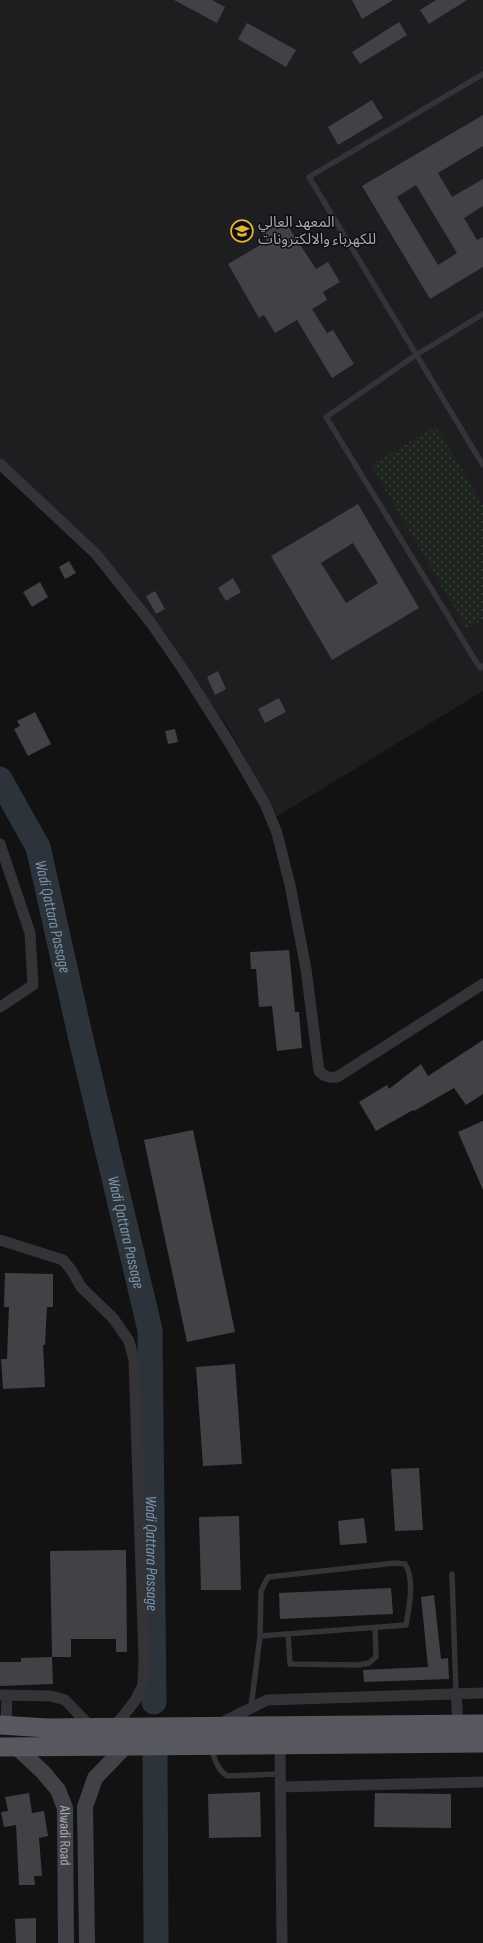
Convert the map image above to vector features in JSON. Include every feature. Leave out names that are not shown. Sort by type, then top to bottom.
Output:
[{"type":"highway","points":[[8,1747],[127,1745],[210,1736],[483,1724]]},
{"type":"highway","points":[[3,1725],[47,1728],[115,1726],[280,1743],[483,1743]]},
{"type":"main road","name":"Alwadi Road","points":[[87,1943],[85,1807],[95,1778],[127,1745]]},
{"type":"main road","name":"Alwadi Road","points":[[8,1747],[43,1772],[58,1790],[65,1808],[66,1943]]},
{"type":"main road","points":[[65,1808],[71,1806],[85,1807]]},
{"type":"street","points":[[0,464],[96,554],[151,623],[221,729],[266,804],[278,833],[290,885],[306,969],[319,1071],[324,1076],[331,1078],[337,1077],[483,984]]},
{"type":"street","points":[[0,844],[30,933],[33,985],[0,1007]]},
{"type":"street","points":[[0,1240],[63,1260],[72,1271],[81,1287],[113,1318],[121,1329],[129,1341],[134,1360],[144,1660],[143,1685],[135,1701],[115,1726]]},
{"type":"street","points":[[210,1736],[251,1707],[268,1700],[483,1693]]},
{"type":"street","points":[[456,1694],[458,1724]]},
{"type":"street","points":[[3,1725],[4,1695],[51,1696],[65,1700],[91,1727]]},
{"type":"street","points":[[280,1743],[279,1774],[282,1943]]},
{"type":"street","points":[[280,1787],[483,1782]]},
{"type":"lane","points":[[483,74],[309,177],[483,465]]},
{"type":"lane","points":[[483,314],[416,355],[326,417],[480,668],[483,666]]},
{"type":"lane","points":[[251,1707],[260,1636],[262,1592],[268,1577],[395,1563],[405,1564],[410,1571],[410,1611],[406,1625],[260,1636]]},
{"type":"lane","points":[[452,1574],[456,1694]]},
{"type":"lane","points":[[288,1634],[290,1664],[358,1665],[368,1663],[376,1657],[375,1628]]},
{"type":"lane","points":[[210,1736],[216,1765],[220,1771],[227,1776],[279,1774]]},
{"type":"shaded area","name":"المعهد العالي للكهرباء والالكترونات","points":[[0,0],[483,0],[483,691],[276,817],[229,728],[96,554],[0,462]]},
{"type":"shaded area","points":[[436,426],[483,505],[483,619],[467,629],[371,465]]},
{"type":"building","points":[[174,0],[212,0],[225,7],[217,23]]},
{"type":"building","points":[[352,0],[393,0],[362,19]]},
{"type":"building","points":[[436,0],[467,0],[429,24],[420,10]]},
{"type":"building","points":[[399,22],[407,35],[360,64],[352,52]]},
{"type":"building","points":[[247,23],[296,50],[286,67],[238,39]]},
{"type":"building","points":[[372,100],[383,118],[338,145],[328,127]]},
{"type":"building","points":[[483,115],[483,146],[438,173],[452,197],[483,179],[483,206],[464,218],[477,240],[483,237],[483,267],[430,299],[362,186]],"holes":[[[416,185],[457,253],[438,265],[397,197]]]},
{"type":"building","points":[[284,220],[316,269],[328,262],[340,282],[323,292],[327,300],[312,309],[327,333],[333,330],[354,364],[332,378],[297,320],[275,333],[264,315],[259,318],[228,264],[267,241],[262,234]]},
{"type":"building","points":[[358,504],[419,608],[332,660],[271,556]],"holes":[[[353,543],[378,583],[346,603],[321,563]]]},
{"type":"building","points":[[69,561],[76,573],[65,579],[59,567]]},
{"type":"building","points":[[233,578],[241,592],[226,601],[218,588]]},
{"type":"building","points":[[40,582],[48,597],[32,607],[23,592]]},
{"type":"building","points":[[155,591],[165,609],[156,614],[146,596]]},
{"type":"building","points":[[218,671],[226,689],[215,695],[207,677]]},
{"type":"building","points":[[279,698],[286,712],[265,723],[258,709]]},
{"type":"building","points":[[35,712],[51,744],[28,756],[14,729],[20,726],[17,721]]},
{"type":"building","points":[[175,729],[178,742],[168,744],[165,731]]},
{"type":"building","points":[[289,950],[295,1012],[299,1012],[302,1048],[277,1051],[272,1006],[259,1007],[256,969],[251,969],[250,952]]},
{"type":"building","points":[[483,1040],[483,1094],[466,1105],[454,1088],[376,1131],[359,1102],[387,1085],[389,1089],[421,1064],[428,1076]]},
{"type":"building","points":[[483,1121],[483,1190],[458,1132]]},
{"type":"building","points":[[193,1130],[235,1332],[187,1342],[144,1140]]},
{"type":"building","points":[[5,1273],[53,1274],[53,1307],[47,1307],[45,1345],[43,1345],[45,1387],[3,1389],[1,1359],[7,1359],[9,1307],[4,1307]]},
{"type":"building","points":[[235,1364],[242,1464],[203,1466],[196,1367]]},
{"type":"building","points":[[419,1468],[423,1530],[395,1531],[391,1469]]},
{"type":"building","points":[[239,1516],[241,1590],[201,1590],[199,1517]]},
{"type":"building","points":[[364,1518],[367,1543],[340,1545],[338,1521]]},
{"type":"building","points":[[126,1550],[127,1652],[116,1652],[116,1639],[71,1639],[71,1657],[52,1657],[50,1551]]},
{"type":"building","points":[[391,1588],[393,1614],[280,1619],[279,1593]]},
{"type":"building","points":[[434,1595],[441,1659],[448,1658],[449,1679],[364,1682],[363,1670],[428,1667],[421,1597]]},
{"type":"building","points":[[52,1657],[53,1684],[0,1686],[0,1662],[21,1662],[21,1658]]},
{"type":"building","points":[[260,1792],[261,1837],[209,1838],[208,1794]]},
{"type":"building","points":[[29,1793],[32,1813],[44,1811],[48,1836],[39,1838],[42,1876],[34,1876],[35,1885],[19,1885],[16,1825],[4,1827],[1,1812],[8,1811],[5,1797]]},
{"type":"building","points":[[375,1793],[451,1794],[451,1828],[374,1827]]},
{"type":"building","points":[[36,1918],[36,1943],[16,1943],[15,1919]]},
{"type":"waterway","name":"Wadi Qattara Passage","points":[[0,779],[38,847],[81,1039],[150,1330],[154,1702]]},
{"type":"waterway","name":"Wadi Qattara Passage","points":[[155,1755],[156,1943]]},
{"type":"place","name":"المعهد العالي للكهرباء والالكترونات","points":[[242,231]]}]
